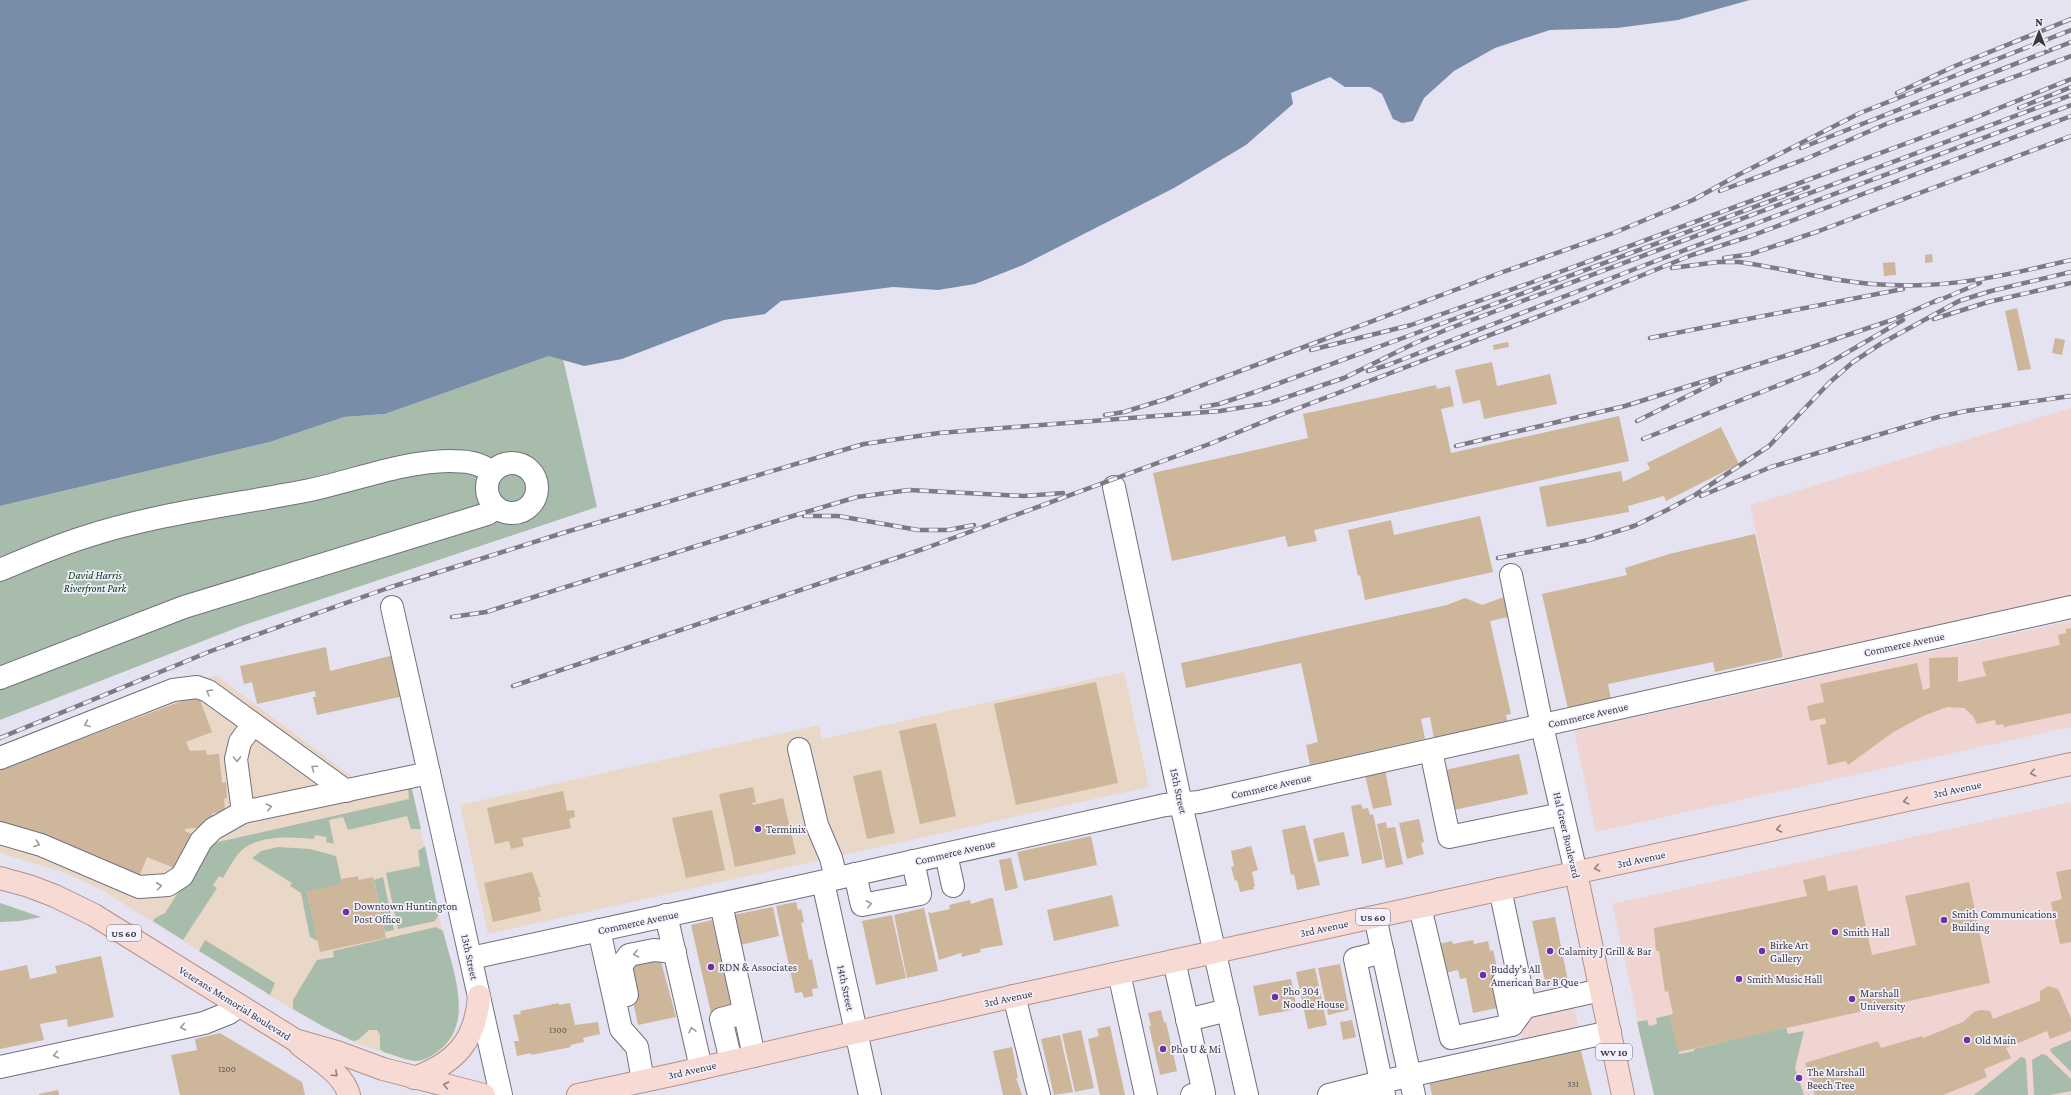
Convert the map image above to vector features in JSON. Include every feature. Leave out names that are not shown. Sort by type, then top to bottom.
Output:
[{"type":"main road","name":"3rd Avenue","points":[[578,1095],[1014,996],[2071,764]]},
{"type":"main road","name":"Hal Greer Boulevard","points":[[1576,873],[1623,1095]]},
{"type":"main road","name":"Veterans Memorial Boulevard","points":[[0,878],[55,896],[94,915],[238,1006],[295,1040],[414,1078],[484,1095]]},
{"type":"main road","points":[[414,1078],[441,1066],[460,1050],[468,1039],[475,1025],[479,996]]},
{"type":"main road","points":[[295,1040],[338,1076],[344,1083],[349,1095]]},
{"type":"street","points":[[0,570],[85,537],[115,529],[216,506],[312,489],[410,465],[466,462],[476,463],[492,472]]},
{"type":"street","points":[[508,463],[517,463],[526,466],[533,472],[538,485],[536,499],[530,506],[513,514],[496,508],[488,494],[488,479],[492,472],[500,466],[508,463]]},
{"type":"street","name":"15th Street","points":[[1114,487],[1181,804],[1247,1095]]},
{"type":"street","points":[[0,678],[184,607],[488,514],[496,508]]},
{"type":"street","name":"Hal Greer Boulevard","points":[[1511,575],[1542,726],[1576,873]]},
{"type":"street","name":"13th Street","points":[[392,607],[501,1095]]},
{"type":"street","name":"Commerce Avenue","points":[[471,958],[1165,805],[1199,802],[2071,607]]},
{"type":"street","points":[[0,758],[173,690],[185,687],[197,687],[208,691],[346,791]]},
{"type":"street","points":[[243,812],[236,759],[237,750],[240,742],[253,724]]},
{"type":"street","points":[[800,749],[817,825],[838,878],[862,905],[920,894],[913,861]]},
{"type":"street","points":[[1431,751],[1449,837],[1562,814]]},
{"type":"street","points":[[0,833],[41,845],[139,886],[152,887],[168,885],[182,876],[201,841],[213,829],[243,812],[429,773]]},
{"type":"street","points":[[946,854],[953,886]]},
{"type":"street","name":"14th Street","points":[[838,878],[856,1032],[870,1095]]},
{"type":"street","points":[[1500,890],[1526,1007]]},
{"type":"street","points":[[721,904],[754,1056]]},
{"type":"street","points":[[1420,907],[1451,1038],[1456,1066]]},
{"type":"street","points":[[666,916],[701,1068]]},
{"type":"street","points":[[1375,917],[1412,1086]]},
{"type":"street","points":[[599,930],[620,1029],[636,1046],[644,1081]]},
{"type":"street","points":[[1511,939],[1501,955],[1502,976],[1512,1025]]},
{"type":"street","points":[[620,1029],[632,1015],[621,966],[629,955],[654,950],[675,952]]},
{"type":"street","points":[[1382,952],[1355,959],[1382,1088]]},
{"type":"street","points":[[1174,961],[1186,1020],[1204,1093],[1192,1095]]},
{"type":"street","points":[[1119,973],[1146,1095]]},
{"type":"street","points":[[1451,1038],[1512,1025],[1526,1007],[1601,990]]},
{"type":"street","points":[[1014,996],[1039,1095]]},
{"type":"street","points":[[0,1067],[204,1023],[229,1013],[238,1006]]},
{"type":"street","points":[[1186,1020],[1228,1010]]},
{"type":"street","points":[[731,1061],[722,1019],[744,1013]]},
{"type":"street","points":[[1341,1094],[1382,1088],[1412,1086],[1456,1066],[1610,1032]]},
{"type":"shaded area","points":[[2071,408],[2071,599],[1785,662],[1750,505]]},
{"type":"shaded area","points":[[2071,621],[2071,727],[1596,832],[1574,731]]},
{"type":"shaded area","points":[[1124,672],[1149,787],[488,934],[460,805],[819,725],[822,739]]},
{"type":"shaded area","points":[[216,675],[355,779],[407,768],[460,1012],[454,1035],[446,1046],[432,1056],[418,1060],[405,1060],[353,1042],[293,1010],[102,890],[66,873],[0,853],[0,761]]},
{"type":"shaded area","name":"Marshall University","points":[[2071,802],[2071,1095],[1655,1095],[1612,904]]},
{"type":"shaded area","points":[[1574,1006],[1580,1031],[1523,1044],[1517,1019]]},
{"type":"green space","name":"David Harris Riverfront Park","points":[[549,356],[563,359],[597,507],[244,625],[0,720],[0,506],[270,442],[344,417],[385,414]]},
{"type":"green space","points":[[411,785],[421,829],[411,829],[407,816],[348,830],[343,817],[329,820],[334,844],[326,842],[327,837],[315,835],[314,839],[285,837],[265,839],[256,842],[247,846],[240,852],[223,878],[219,876],[213,885],[217,888],[183,940],[153,921],[155,918],[165,913],[209,844],[409,799],[408,787]]},
{"type":"green space","points":[[425,846],[439,914],[435,921],[398,929],[386,873],[420,866],[418,851]]},
{"type":"green space","points":[[278,847],[310,849],[336,856],[342,884],[307,892],[318,941],[310,937],[301,893],[290,886],[292,883],[252,858],[261,851]]},
{"type":"green space","points":[[383,877],[394,930],[385,932],[374,880]]},
{"type":"green space","points":[[0,903],[41,917],[20,921],[0,922]]},
{"type":"green space","points":[[436,927],[443,931],[455,978],[459,1010],[456,1026],[449,1039],[431,1056],[416,1061],[404,1059],[384,1052],[380,1049],[380,1035],[377,1030],[369,1030],[358,1040],[353,1041],[324,1027],[293,1009],[293,1000],[317,960],[334,957],[333,951]]},
{"type":"green space","points":[[205,940],[275,983],[270,995],[199,951]]},
{"type":"green space","points":[[1670,1015],[1679,1054],[1786,1027],[1788,1034],[1804,1031],[1795,1068],[1804,1095],[1654,1095],[1637,1022],[1647,1020],[1649,1026],[1657,1024],[1656,1018]]},
{"type":"green space","points":[[2071,1040],[2071,1072],[2051,1052],[2050,1049]]},
{"type":"green space","points":[[2042,1054],[2046,1055],[2071,1079],[2071,1091],[2050,1095],[2034,1095],[2032,1060]]},
{"type":"green space","points":[[2021,1057],[2025,1058],[2026,1061],[2028,1095],[1974,1095]]},
{"type":"water","points":[[0,0],[1750,0],[1678,20],[1617,28],[1550,30],[1495,48],[1454,71],[1424,98],[1413,121],[1402,123],[1393,119],[1382,94],[1370,87],[1345,87],[1330,77],[1291,93],[1293,104],[1246,145],[1174,188],[1023,265],[975,284],[938,290],[893,287],[781,301],[765,314],[724,320],[622,359],[584,366],[549,356],[385,414],[344,417],[270,442],[0,506]]},
{"type":"building","points":[[1932,254],[1933,262],[1925,263],[1925,255]]},
{"type":"building","points":[[1895,262],[1896,275],[1884,276],[1883,263]]},
{"type":"building","points":[[2017,308],[2031,369],[2018,371],[2005,311]]},
{"type":"building","points":[[2055,338],[2065,340],[2062,355],[2052,353]]},
{"type":"building","points":[[1508,342],[1509,347],[1494,350],[1493,345]]},
{"type":"building","points":[[1492,362],[1497,386],[1550,374],[1557,404],[1484,419],[1480,400],[1463,404],[1455,370]]},
{"type":"building","points":[[1436,385],[1437,389],[1450,386],[1454,406],[1441,409],[1451,453],[1619,416],[1629,461],[1314,530],[1317,541],[1288,547],[1285,536],[1172,561],[1153,473],[1308,438],[1303,414]]},
{"type":"building","points":[[1721,427],[1739,464],[1666,501],[1664,496],[1628,506],[1629,512],[1547,527],[1539,487],[1621,471],[1623,482],[1650,469],[1647,463]]},
{"type":"building","points":[[1480,516],[1493,572],[1365,600],[1348,530],[1391,520],[1394,535]]},
{"type":"building","points":[[1755,534],[1783,657],[1715,672],[1713,662],[1608,684],[1611,699],[1568,709],[1542,594],[1627,575],[1625,568],[1669,554]]},
{"type":"building","points":[[1504,597],[1508,617],[1490,621],[1511,714],[1506,715],[1508,723],[1434,739],[1430,717],[1421,719],[1425,739],[1310,765],[1306,745],[1318,742],[1301,663],[1186,688],[1181,663],[1447,605],[1465,598],[1482,605]]},
{"type":"building","points":[[2071,628],[2071,713],[2004,727],[2003,724],[1996,725],[1995,720],[1977,724],[1973,716],[1964,708],[1947,707],[1923,716],[1892,733],[1848,765],[1846,761],[1828,765],[1820,725],[1826,724],[1825,718],[1810,721],[1807,706],[1824,702],[1820,684],[1917,663],[1923,690],[1930,688],[1929,658],[1958,657],[1958,682],[1986,676],[1982,662],[2060,645],[2058,635],[2066,633],[2066,629]]},
{"type":"building","points":[[326,647],[330,671],[394,655],[404,696],[317,715],[313,697],[316,697],[315,691],[257,704],[252,682],[244,684],[240,666]]},
{"type":"building","points":[[1096,682],[1118,783],[1016,805],[994,704]]},
{"type":"building","points":[[198,695],[212,732],[186,742],[190,751],[206,750],[207,755],[219,754],[222,783],[226,782],[227,798],[224,799],[225,812],[212,813],[213,820],[205,820],[206,827],[185,829],[185,831],[194,835],[179,870],[147,857],[138,880],[0,826],[0,770],[41,754],[40,749],[58,742],[60,747]]},
{"type":"building","points":[[936,723],[956,816],[920,824],[899,731]]},
{"type":"building","points":[[1519,754],[1528,794],[1454,810],[1445,770]]},
{"type":"building","points":[[881,770],[895,833],[867,839],[853,776]]},
{"type":"building","points":[[1385,770],[1392,805],[1373,809],[1365,775]]},
{"type":"building","name":"Terminix","points":[[753,787],[756,802],[752,803],[753,805],[783,798],[796,854],[735,867],[719,794]]},
{"type":"building","points":[[563,791],[567,811],[574,810],[575,817],[569,819],[571,828],[522,838],[524,846],[511,849],[509,841],[495,844],[487,808]]},
{"type":"building","points":[[1361,804],[1363,809],[1368,808],[1370,815],[1373,814],[1383,859],[1362,864],[1351,806]]},
{"type":"building","points":[[712,810],[725,870],[686,878],[672,818]]},
{"type":"building","points":[[1419,819],[1424,842],[1421,843],[1424,854],[1407,859],[1399,823]]},
{"type":"building","points":[[1386,822],[1387,828],[1395,827],[1403,864],[1386,868],[1377,824]]},
{"type":"building","points":[[1305,825],[1320,885],[1297,890],[1294,874],[1291,875],[1282,830]]},
{"type":"building","points":[[1344,832],[1349,856],[1318,862],[1313,839]]},
{"type":"building","points":[[1091,836],[1097,865],[1024,881],[1017,852]]},
{"type":"building","points":[[1251,846],[1258,870],[1252,872],[1255,886],[1253,887],[1254,889],[1240,892],[1237,880],[1235,881],[1231,867],[1234,866],[1231,851]]},
{"type":"building","points":[[1011,858],[1018,888],[1005,891],[999,860]]},
{"type":"building","points":[[2071,869],[2071,942],[2060,944],[2051,902],[2062,899],[2056,872]]},
{"type":"building","points":[[532,872],[541,897],[538,897],[541,911],[493,922],[484,883]]},
{"type":"building","points":[[1825,875],[1828,891],[1857,885],[1872,955],[1916,945],[1905,896],[1969,882],[1990,983],[1678,1052],[1670,1015],[1673,1014],[1668,991],[1665,992],[1659,951],[1656,951],[1654,928],[1807,896],[1803,880]]},
{"type":"building","name":"Downtown Huntington Post Office","points":[[358,876],[359,880],[373,877],[386,938],[320,952],[307,891],[342,884],[341,879]]},
{"type":"building","points":[[1112,895],[1119,926],[1054,941],[1047,910]]},
{"type":"building","points":[[993,898],[1003,945],[980,949],[981,952],[962,957],[961,953],[939,960],[928,912],[931,913],[950,909],[949,905],[970,900],[971,904]]},
{"type":"building","points":[[796,902],[798,910],[801,909],[804,922],[801,923],[809,960],[812,959],[818,988],[812,989],[813,996],[804,998],[802,992],[795,993],[776,906]]},
{"type":"building","points":[[773,907],[779,936],[740,945],[733,915]]},
{"type":"building","points":[[924,908],[938,971],[907,978],[894,915]]},
{"type":"building","points":[[892,915],[906,978],[876,985],[862,921]]},
{"type":"building","name":"Calamity J Grill & Bar","points":[[1555,917],[1568,981],[1546,986],[1532,921]]},
{"type":"building","name":"RDN & Associates","points":[[712,920],[732,1008],[711,1013],[691,925]]},
{"type":"building","name":"Buddy's All American Bar B Que","points":[[1473,940],[1474,944],[1488,941],[1490,951],[1493,950],[1498,972],[1506,970],[1508,981],[1502,1007],[1473,1013],[1466,978],[1460,979],[1458,970],[1445,973],[1439,944],[1452,941],[1453,944]]},
{"type":"building","points":[[101,956],[114,1017],[68,1027],[67,1019],[40,1024],[44,1040],[0,1049],[0,971],[27,965],[30,979],[57,973],[55,966]]},
{"type":"building","points":[[660,958],[676,1017],[638,1025],[632,997],[629,965]]},
{"type":"building","points":[[1340,964],[1349,1010],[1328,1015],[1318,968]]},
{"type":"building","points":[[1315,968],[1327,1025],[1308,1029],[1296,972]]},
{"type":"building","name":"Pho 304 Noodle House","points":[[1291,979],[1297,1009],[1259,1016],[1253,986]]},
{"type":"building","name":"Old Main","points":[[2048,986],[2058,989],[2071,1018],[2071,1031],[2050,1039],[2047,1031],[2006,1048],[2011,1058],[1984,1069],[1987,1077],[1943,1095],[1815,1095],[1805,1063],[1878,1041],[1881,1048],[1922,1036],[1923,1038],[1963,1022],[1974,1012],[1981,1010],[1990,1011],[1993,1019],[2040,1001],[2040,991]]},
{"type":"building","points":[[559,1003],[559,1005],[570,1003],[575,1025],[598,1022],[600,1034],[583,1038],[584,1042],[570,1045],[571,1047],[531,1055],[531,1053],[517,1056],[514,1041],[519,1041],[513,1015],[521,1014],[520,1011]]},
{"type":"building","name":"Pho U & Mi","points":[[1161,1010],[1164,1023],[1166,1022],[1177,1071],[1160,1075],[1149,1026],[1151,1026],[1148,1013]]},
{"type":"building","points":[[1352,1020],[1356,1037],[1343,1040],[1340,1022]]},
{"type":"building","points":[[1110,1026],[1125,1095],[1100,1095],[1088,1039],[1099,1036],[1097,1029]]},
{"type":"building","points":[[1081,1030],[1094,1088],[1075,1092],[1062,1034]]},
{"type":"building","points":[[220,1033],[302,1082],[305,1095],[180,1095],[171,1055],[197,1050],[195,1039]]},
{"type":"building","points":[[1060,1035],[1073,1092],[1054,1095],[1041,1039]]},
{"type":"building","points":[[1012,1047],[1018,1078],[1016,1078],[1022,1095],[1003,1095],[993,1051]]},
{"type":"building","points":[[1580,1047],[1592,1095],[1432,1095],[1428,1077]]},
{"type":"building","points":[[58,1090],[59,1095],[39,1095],[39,1094]]},
{"type":"railway","points":[[1897,93],[1955,66],[2071,19]]},
{"type":"railway","points":[[1105,415],[1124,412],[1166,399],[1500,273],[1616,232],[1693,200],[1738,175],[1860,113],[2071,30]]},
{"type":"railway","points":[[1801,148],[2071,42]]},
{"type":"railway","points":[[1720,191],[1808,158],[1886,124],[2071,56]]},
{"type":"railway","points":[[1311,350],[1411,325],[1530,283],[1972,119],[2071,79]]},
{"type":"railway","points":[[2019,108],[2071,87]]},
{"type":"railway","points":[[0,738],[211,651],[388,588],[566,532],[864,444],[939,433],[1220,411],[1269,403],[1344,378],[1413,344],[1448,329],[2071,95]]},
{"type":"railway","points":[[1368,371],[1388,365],[1653,262],[2071,105]]},
{"type":"railway","points":[[513,686],[926,548],[1212,443],[1275,417],[1579,301],[1692,255],[1751,236],[2071,116]]},
{"type":"railway","points":[[1724,258],[1751,254],[1819,231],[2071,136]]},
{"type":"railway","points":[[1202,407],[1219,404],[1255,392],[1808,187]]},
{"type":"railway","points":[[1672,268],[1718,262],[1739,262],[1853,282],[1915,285],[1982,279],[2071,260]]},
{"type":"railway","points":[[1498,558],[1589,540],[1634,526],[1667,510],[1695,495],[1769,446],[1829,383],[1853,362],[1882,343],[1959,301],[1991,291],[2071,272]]},
{"type":"railway","points":[[1935,302],[1980,283]]},
{"type":"railway","points":[[1934,319],[1988,302],[2071,283]]},
{"type":"railway","points":[[1650,338],[1903,289]]},
{"type":"railway","points":[[1456,446],[1625,406],[1794,353],[1892,320],[1940,299]]},
{"type":"railway","points":[[1643,439],[1817,370],[1903,320]]},
{"type":"railway","points":[[1637,421],[1720,380]]},
{"type":"railway","points":[[1701,496],[1771,467],[1938,417],[1966,411],[2071,396]]},
{"type":"railway","points":[[452,617],[486,612],[857,497],[909,490],[1024,496],[1063,493]]},
{"type":"railway","points":[[804,516],[838,516],[918,530],[948,530],[974,525]]},
{"type":"place","name":"Terminix","points":[[758,829]]},
{"type":"place","name":"Downtown Huntington Post Office","points":[[346,912]]},
{"type":"place","name":"Smith Communications Building","points":[[1944,920]]},
{"type":"place","name":"Smith Hall","points":[[1835,932]]},
{"type":"place","name":"Calamity J Grill & Bar","points":[[1550,951]]},
{"type":"place","name":"Birke Art Gallery","points":[[1762,951]]},
{"type":"place","name":"RDN & Associates","points":[[711,967]]},
{"type":"place","name":"Buddy's All American Bar B Que","points":[[1483,975]]},
{"type":"place","name":"Smith Music Hall","points":[[1739,979]]},
{"type":"place","name":"Pho 304 Noodle House","points":[[1275,997]]},
{"type":"place","name":"Marshall University","points":[[1852,999]]},
{"type":"place","name":"Old Main","points":[[1967,1040]]},
{"type":"place","name":"Pho U & Mi","points":[[1163,1049]]},
{"type":"place","name":"The Marshall Beech Tree","points":[[1799,1078]]}]
